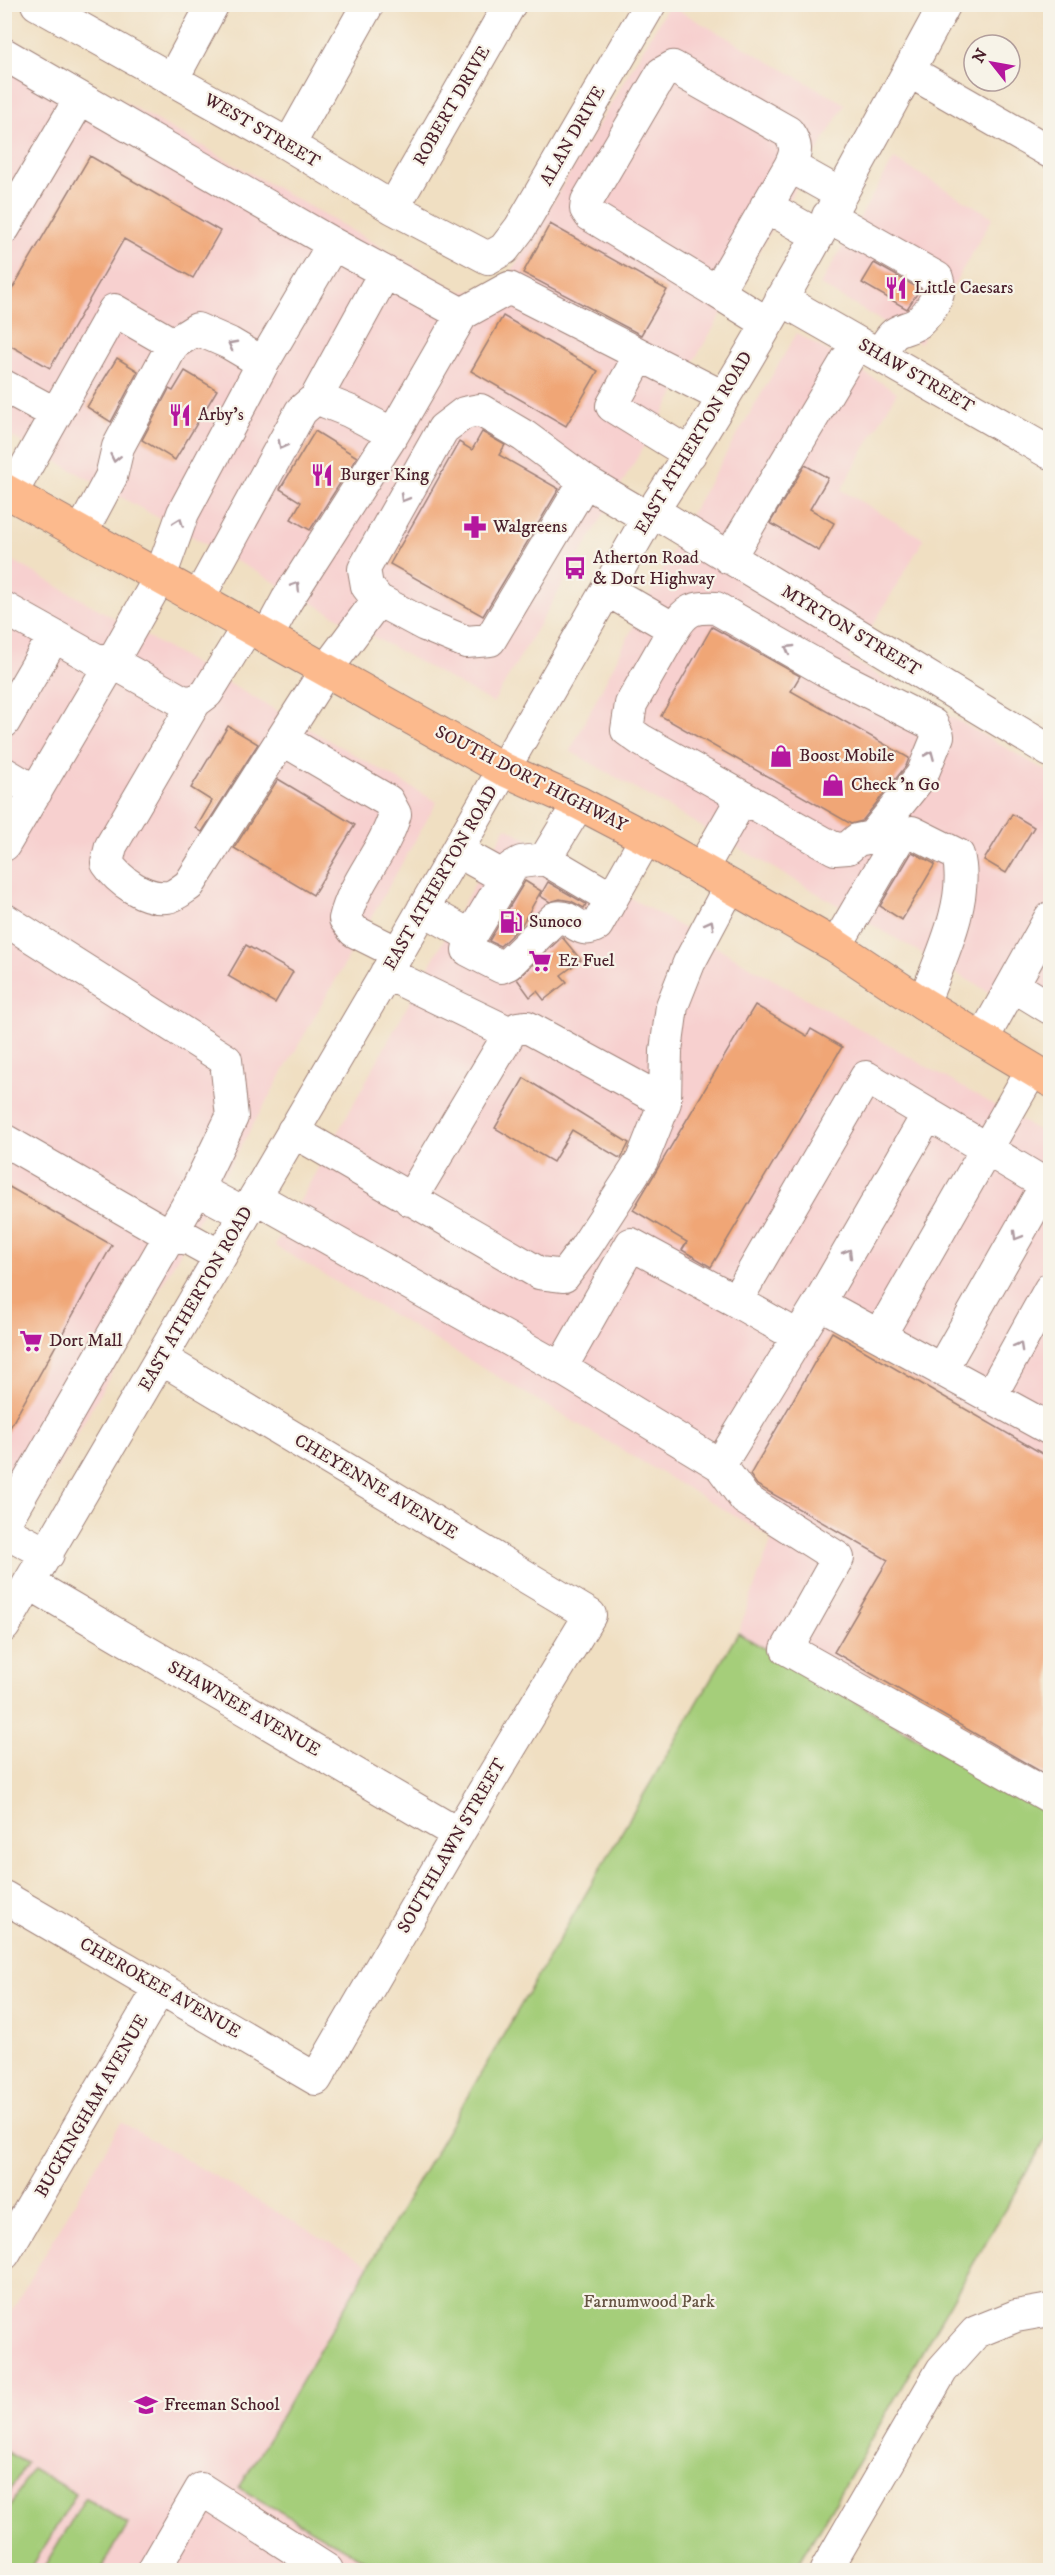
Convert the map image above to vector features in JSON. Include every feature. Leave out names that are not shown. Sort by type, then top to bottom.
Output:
[{"type":"main road","name":"SOUTH DORT HIGHWAY","points":[[8,492],[503,769],[579,803],[646,838],[836,946],[922,1004],[1041,1075]]},
{"type":"street","name":"WEST STREET","points":[[37,4],[289,145],[393,208],[488,258]]},
{"type":"street","points":[[172,80],[213,4]]},
{"type":"street","points":[[289,145],[368,4]]},
{"type":"street","name":"ROBERT DRIVE","points":[[393,208],[510,4]]},
{"type":"street","name":"ALAN DRIVE","points":[[488,258],[504,249],[520,228],[650,4]]},
{"type":"street","name":"EAST ATHERTON ROAD","points":[[4,1626],[162,1359],[650,514],[690,454],[774,311],[945,4]]},
{"type":"street","points":[[4,54],[333,244],[462,314]]},
{"type":"street","name":"SHAW STREET","points":[[790,166],[796,153],[796,143],[788,132],[673,67],[662,73],[586,201],[586,209],[590,215],[717,292],[774,311],[869,349],[1050,453]]},
{"type":"street","points":[[909,71],[1050,152]]},
{"type":"street","points":[[4,228],[80,99]]},
{"type":"street","points":[[717,292],[790,166],[828,215]]},
{"type":"street","points":[[729,558],[869,349],[917,324],[937,297],[939,284],[937,278],[828,215],[766,206]]},
{"type":"street","points":[[4,845],[160,577],[183,513],[263,363],[333,244]]},
{"type":"street","points":[[198,599],[300,411],[316,398],[385,272]]},
{"type":"street","points":[[585,481],[490,640],[466,642],[425,625],[378,600],[326,670],[189,885],[171,897],[151,897],[116,876],[107,863],[111,846],[195,702],[207,693],[286,600],[393,434],[462,314],[509,288],[723,397]]},
{"type":"street","points":[[8,492],[56,414],[114,310],[173,344]]},
{"type":"street","points":[[81,533],[111,477],[118,447],[173,344],[197,329],[230,343],[263,363]]},
{"type":"street","points":[[640,355],[612,406],[690,454]]},
{"type":"street","points":[[4,386],[56,414]]},
{"type":"street","points":[[316,398],[350,411],[393,434]]},
{"type":"street","name":"MYRTON STREET","points":[[378,600],[367,586],[364,569],[443,429],[464,413],[480,410],[524,436],[585,481],[729,558],[1050,751]]},
{"type":"street","points":[[607,590],[674,629]]},
{"type":"street","points":[[697,607],[716,608],[825,670],[932,724],[938,736],[921,775],[872,837],[856,840],[848,848],[835,849],[743,797],[627,730],[631,704],[681,618],[697,607]]},
{"type":"street","points":[[4,608],[95,659],[112,662],[182,701],[195,702]]},
{"type":"street","points":[[4,722],[54,636]]},
{"type":"street","points":[[282,739],[388,801],[395,814],[390,830],[350,900],[345,919],[354,931],[392,963],[510,1033]]},
{"type":"street","points":[[4,773],[36,792]]},
{"type":"street","points":[[701,870],[743,797]]},
{"type":"street","points":[[545,859],[579,803]]},
{"type":"street","points":[[836,946],[899,838],[912,832],[958,855],[962,869],[958,902],[947,941],[922,1004]]},
{"type":"street","points":[[611,898],[545,859],[521,862],[512,867],[471,936],[468,950],[498,967],[505,966],[555,918],[562,916],[584,929],[597,925],[646,838]]},
{"type":"street","points":[[457,851],[506,878]]},
{"type":"street","points":[[293,1131],[539,1273],[564,1276],[585,1248],[642,1160],[665,1102],[666,1051],[672,1006],[689,963],[730,886]]},
{"type":"street","points":[[423,909],[471,936]]},
{"type":"street","points":[[982,1040],[1050,918]]},
{"type":"street","points":[[4,919],[226,1060],[232,1117],[171,1236],[4,1524]]},
{"type":"street","points":[[1014,986],[1050,1008]]},
{"type":"street","points":[[410,1200],[510,1033],[518,1028],[527,1027],[665,1102]]},
{"type":"street","points":[[880,1335],[988,1150],[1041,1075]]},
{"type":"street","points":[[735,1301],[866,1077],[1048,1186],[941,1370]]},
{"type":"street","points":[[720,1465],[799,1337],[928,1114]]},
{"type":"street","points":[[4,1140],[171,1236],[189,1239],[220,1256]]},
{"type":"street","points":[[196,1189],[250,1205],[561,1368],[720,1465],[745,1499],[838,1558],[787,1649],[1050,1797]]},
{"type":"street","points":[[561,1368],[631,1244],[799,1337]]},
{"type":"street","points":[[990,1397],[1050,1290]]},
{"type":"street","points":[[819,1303],[990,1397],[1047,1420]]},
{"type":"street","name":"CHEYENNE AVENUE","points":[[162,1359],[590,1614]]},
{"type":"street","points":[[4,1531],[48,1554]]},
{"type":"street","name":"SHAWNEE AVENUE","points":[[29,1583],[458,1834]]},
{"type":"street","name":"SOUTHLAWN STREET","points":[[316,2079],[458,1834],[590,1614]]},
{"type":"street","name":"CHEROKEE AVENUE","points":[[4,1897],[316,2079]]},
{"type":"street","name":"BUCKINGHAM AVENUE","points":[[4,2254],[160,1988]]},
{"type":"street","points":[[825,2571],[942,2370],[976,2332],[1016,2316],[1050,2310]]},
{"type":"street","points":[[154,2571],[201,2489],[327,2571]]},
{"type":"shaded area","points":[[669,5],[845,104],[493,703],[5,433],[4,34],[459,291],[500,291]]},
{"type":"shaded area","points":[[894,159],[993,217],[920,343],[820,285]]},
{"type":"shaded area","points":[[797,333],[897,392],[841,490],[924,539],[873,625],[848,658],[1050,773],[1050,1027],[570,751],[689,517]]},
{"type":"shaded area","points":[[5,556],[437,802],[5,1560]]},
{"type":"shaded area","points":[[506,827],[1050,1137],[1050,1815],[738,1633],[772,1538],[275,1246]]},
{"type":"shaded area","name":"Freeman School","points":[[121,2122],[369,2265],[239,2488],[381,2570],[5,2570],[5,2323]]},
{"type":"green space","name":"Farnumwood Park","points":[[738,1633],[1050,1815],[1050,2132],[795,2570],[381,2570],[239,2488]]},
{"type":"green space","points":[[5,2451],[26,2463],[5,2500]]},
{"type":"green space","points":[[32,2468],[76,2494],[30,2570],[14,2570],[5,2565],[5,2516]]},
{"type":"green space","points":[[85,2498],[128,2524],[101,2570],[42,2570]]},
{"type":"building","points":[[90,156],[220,231],[193,278],[124,239],[50,368],[4,342],[4,303]]},
{"type":"building","points":[[550,224],[667,290],[641,335],[523,273]]},
{"type":"building","name":"Little Caesars","points":[[874,263],[920,289],[907,309],[862,283]]},
{"type":"building","points":[[503,316],[598,371],[566,426],[471,371]]},
{"type":"building","points":[[117,358],[138,371],[111,422],[87,407]]},
{"type":"building","name":"Arby's","points":[[185,371],[217,390],[175,460],[142,440],[169,389],[173,391]]},
{"type":"building","name":"Burger King","points":[[315,431],[357,457],[310,530],[291,519],[301,502],[280,489]]},
{"type":"building","name":"Walgreens","points":[[482,432],[505,445],[499,455],[559,489],[483,616],[390,564],[459,442],[472,450]]},
{"type":"building","points":[[805,465],[828,478],[810,509],[834,523],[819,551],[770,523]]},
{"type":"building","points":[[712,627],[800,676],[791,691],[909,758],[906,766],[862,821],[851,824],[661,716]]},
{"type":"building","points":[[228,726],[258,744],[202,832],[196,828],[212,801],[191,788]]},
{"type":"building","points":[[278,779],[355,825],[313,895],[234,848]]},
{"type":"building","points":[[1012,814],[1034,827],[1006,873],[984,860]]},
{"type":"building","points":[[912,852],[935,864],[902,920],[880,906]]},
{"type":"building","points":[[525,881],[541,891],[521,926],[500,946],[489,941]]},
{"type":"building","points":[[548,882],[586,904],[584,908],[571,901],[560,899],[550,902],[540,896]]},
{"type":"building","points":[[562,937],[581,960],[561,975],[567,982],[544,1000],[537,991],[530,997],[517,979]]},
{"type":"building","points":[[246,945],[293,972],[275,1003],[228,976]]},
{"type":"building","points":[[755,1005],[807,1036],[811,1029],[842,1047],[711,1267],[682,1250],[687,1242],[633,1210]]},
{"type":"building","points":[[524,1078],[629,1143],[621,1159],[572,1130],[553,1162],[495,1128]]},
{"type":"building","name":"Dort Mall","points":[[4,1184],[112,1245],[4,1438]]},
{"type":"building","points":[[832,1332],[1050,1458],[1050,1777],[834,1652],[888,1560],[757,1485],[750,1475]]},
{"type":"place","name":"Little Caesars","points":[[896,288]]},
{"type":"place","name":"Arby's","points":[[180,415]]},
{"type":"place","name":"Burger King","points":[[322,475]]},
{"type":"place","name":"Walgreens","points":[[475,527]]},
{"type":"place","name":"Atherton Road & Dort Highway","points":[[575,568]]},
{"type":"place","name":"Boost Mobile","points":[[781,756]]},
{"type":"place","name":"Check 'n Go","points":[[833,785]]},
{"type":"place","name":"Sunoco","points":[[511,922]]},
{"type":"place","name":"Ez Fuel","points":[[540,961]]},
{"type":"place","name":"Dort Mall","points":[[31,1341]]},
{"type":"place","name":"Freeman School","points":[[146,2405]]}]
